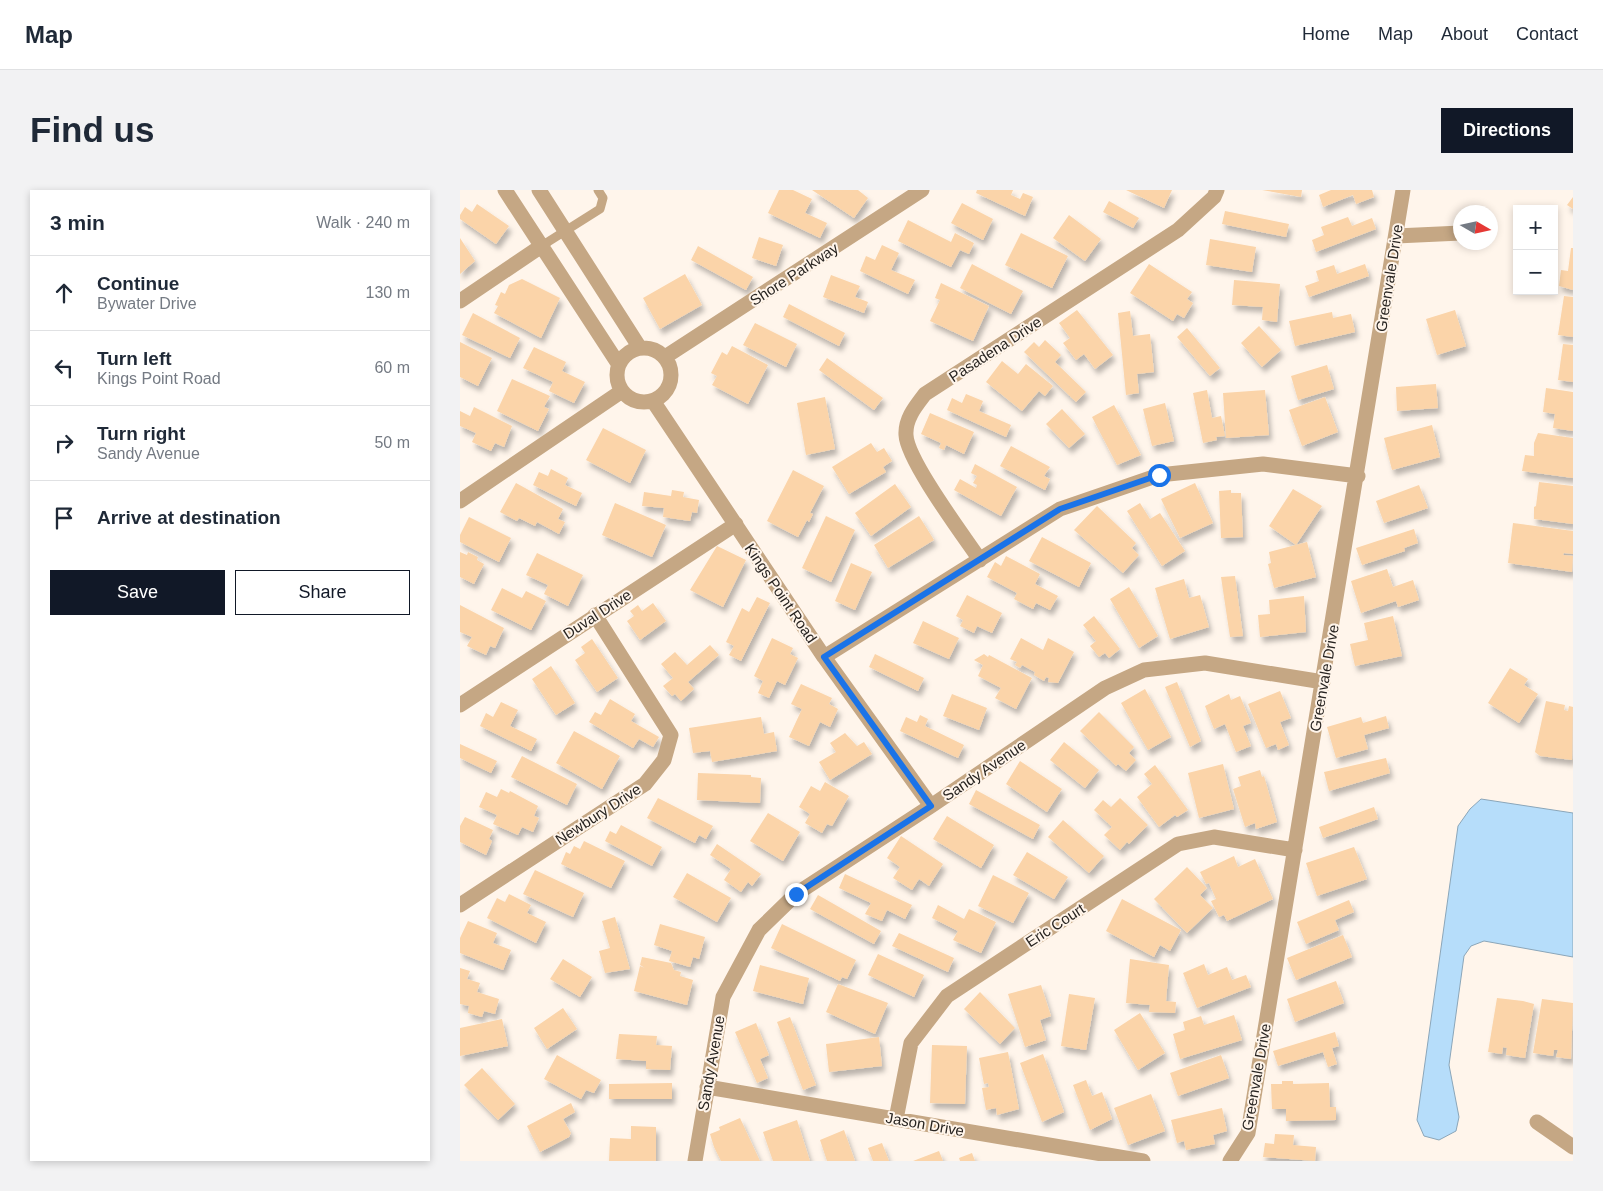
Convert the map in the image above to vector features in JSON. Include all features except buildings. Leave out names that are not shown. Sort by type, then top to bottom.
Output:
[{"type":"street","points":[[506,190],[619,364]]},
{"type":"street","points":[[538,190],[640,348]]},
{"type":"street","name":"Shore Parkway","points":[[666,357],[922,190]]},
{"type":"street","name":"Pasadena Drive","points":[[980,560],[911,456],[906,435],[910,413],[925,394],[1178,230],[1214,197],[1217,190]]},
{"type":"street","name":"Greenvale Drive","points":[[1230,1161],[1248,1134],[1358,476],[1403,190]]},
{"type":"street","points":[[1396,236],[1453,233]]},
{"type":"street","points":[[460,301],[543,245]]},
{"type":"street","points":[[640,348],[650,348],[666,357],[672,374],[671,383],[667,391],[653,401],[636,401],[622,391],[618,383],[619,364],[624,356],[640,348]]},
{"type":"street","points":[[460,500],[622,391]]},
{"type":"street","name":"Kings Point Road","points":[[653,401],[824,657],[931,806]]},
{"type":"street","points":[[824,657],[1060,509],[1159,475],[1263,464],[1358,476]]},
{"type":"street","name":"Duval Drive","points":[[460,705],[736,524]]},
{"type":"street","name":"Newbury Drive","points":[[460,905],[645,784],[664,760],[671,735],[595,615]]},
{"type":"street","name":"Sandy Avenue","points":[[695,1161],[723,996],[759,930],[796,894],[931,806],[1105,688],[1144,670],[1205,663],[1323,682]]},
{"type":"street","name":"Eric Court","points":[[896,1119],[911,1043],[947,996],[1178,844],[1214,837],[1295,850]]},
{"type":"street","name":"Jason Drive","points":[[707,1087],[1143,1161]]},
{"type":"street","points":[[1537,1122],[1573,1147]]},
{"type":"lane","points":[[543,245],[600,209],[603,198],[598,190]]},
{"type":"water","points":[[1481,799],[1573,813],[1573,957],[1484,941],[1471,946],[1464,956],[1449,1065],[1459,1117],[1456,1131],[1439,1140],[1424,1136],[1417,1120],[1458,826],[1470,809]]},
{"type":"route","points":[[796,894],[931,806],[824,657],[1060,509],[1159,475]]}]
